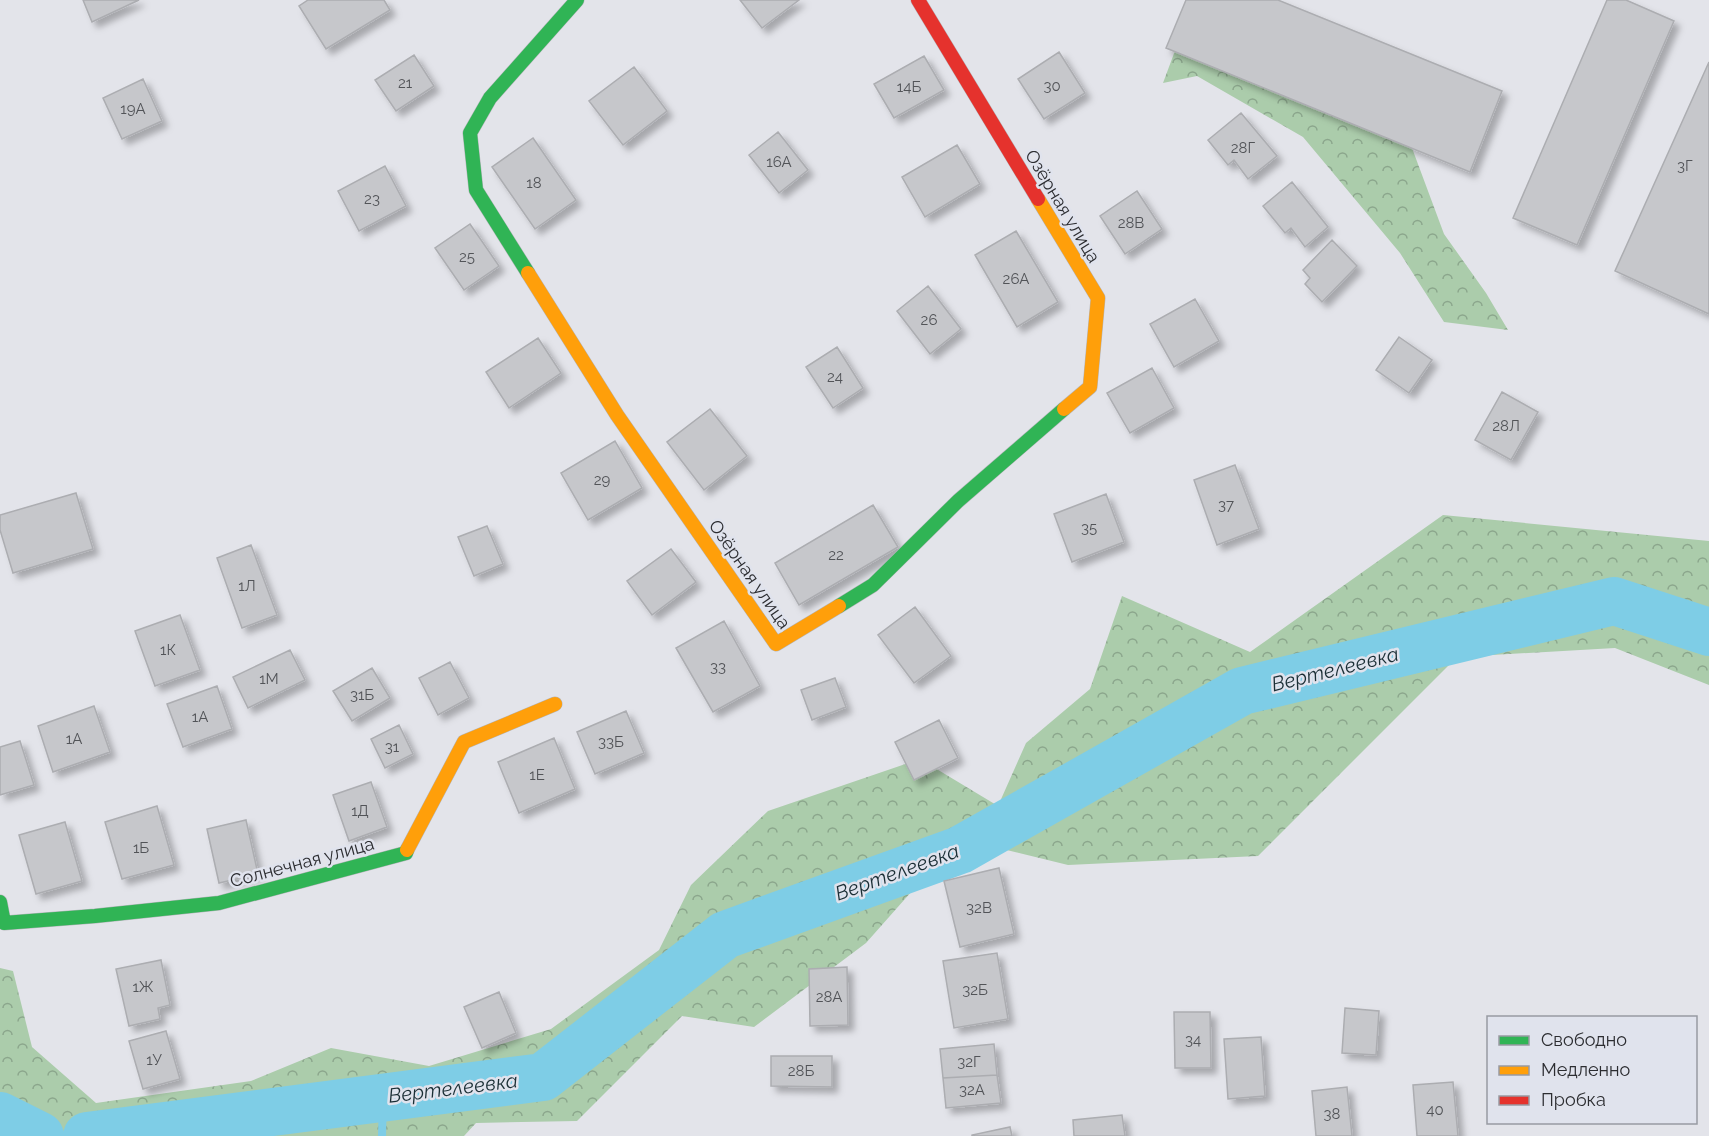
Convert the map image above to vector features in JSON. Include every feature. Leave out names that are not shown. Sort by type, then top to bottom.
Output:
[{"type":"street","name":"Озёрная улица","points":[[577,0],[490,98],[470,132],[476,190],[617,415],[776,644],[873,585],[958,501],[1090,387],[1098,298],[918,0]]},
{"type":"street","name":"Солнечная улица","points":[[0,902],[4,922],[95,916],[219,903],[406,853],[464,742],[555,704]]},
{"type":"green space","points":[[1179,40],[1412,148],[1444,234],[1486,293],[1508,330],[1444,322],[1400,253],[1303,137],[1197,76],[1163,83]]},
{"type":"green space","points":[[1443,515],[1709,541],[1709,685],[1615,648],[1457,657],[1258,856],[1068,865],[990,846],[920,882],[866,943],[754,1027],[682,1016],[577,1121],[476,1123],[464,1136],[0,1136],[0,968],[13,971],[32,1047],[96,1103],[251,1081],[331,1048],[429,1066],[551,1029],[659,950],[691,885],[768,811],[920,759],[998,806],[1026,743],[1090,689],[1122,596],[1250,652]]},
{"type":"building","points":[[83,0],[139,0],[92,22]]},
{"type":"building","points":[[308,0],[384,0],[390,10],[326,49],[299,6]]},
{"type":"building","points":[[740,0],[799,0],[762,28]]},
{"type":"building","points":[[1186,0],[1278,0],[1502,91],[1470,172],[1166,48]]},
{"type":"building","points":[[1607,0],[1626,0],[1674,21],[1577,245],[1513,218]]},
{"type":"building","points":[[1059,52],[1085,93],[1044,119],[1018,79]]},
{"type":"building","points":[[414,55],[434,86],[396,111],[375,80]]},
{"type":"building","points":[[924,56],[944,90],[894,118],[874,84]]},
{"type":"building","points":[[1709,62],[1709,314],[1615,271]]},
{"type":"building","points":[[634,67],[667,111],[623,145],[589,101]]},
{"type":"building","points":[[143,79],[162,121],[122,139],[103,98]]},
{"type":"building","points":[[1241,113],[1277,156],[1248,179],[1234,160],[1228,165],[1208,140]]},
{"type":"building","points":[[778,132],[808,170],[779,193],[749,155]]},
{"type":"building","points":[[533,138],[576,200],[535,229],[492,167]]},
{"type":"building","points":[[957,145],[980,184],[925,217],[902,177]]},
{"type":"building","points":[[385,166],[406,206],[359,231],[338,191]]},
{"type":"building","points":[[1292,182],[1328,227],[1305,247],[1291,228],[1285,233],[1263,206]]},
{"type":"building","points":[[1137,191],[1162,229],[1125,254],[1100,216]]},
{"type":"building","points":[[470,224],[499,266],[464,290],[435,248]]},
{"type":"building","points":[[1016,231],[1058,302],[1017,327],[975,255]]},
{"type":"building","points":[[1332,240],[1357,266],[1322,302],[1305,284],[1310,278],[1303,270]]},
{"type":"building","points":[[928,286],[961,329],[930,354],[897,311]]},
{"type":"building","points":[[1195,299],[1219,341],[1174,367],[1150,324]]},
{"type":"building","points":[[1399,337],[1432,360],[1409,393],[1376,370]]},
{"type":"building","points":[[538,338],[561,373],[509,408],[486,372]]},
{"type":"building","points":[[837,347],[863,388],[833,408],[806,367]]},
{"type":"building","points":[[1152,368],[1174,408],[1130,433],[1107,393]]},
{"type":"building","points":[[1502,392],[1538,412],[1511,460],[1475,440]]},
{"type":"building","points":[[710,409],[747,456],[704,490],[667,442]]},
{"type":"building","points":[[615,441],[642,488],[588,520],[561,473]]},
{"type":"building","points":[[1235,465],[1259,529],[1217,545],[1194,480]]},
{"type":"building","points":[[76,493],[93,549],[13,573],[0,530],[0,515]]},
{"type":"building","points":[[1106,494],[1124,542],[1072,562],[1054,514]]},
{"type":"building","points":[[873,505],[898,547],[799,605],[775,563]]},
{"type":"building","points":[[487,526],[503,564],[474,576],[458,537]]},
{"type":"building","points":[[251,545],[277,615],[242,628],[217,558]]},
{"type":"building","points":[[671,549],[696,582],[652,615],[627,581]]},
{"type":"building","points":[[915,607],[951,656],[914,683],[878,635]]},
{"type":"building","points":[[180,615],[200,670],[155,686],[135,631]]},
{"type":"building","points":[[724,621],[760,686],[713,712],[676,648]]},
{"type":"building","points":[[290,650],[305,680],[248,708],[233,677]]},
{"type":"building","points":[[450,662],[469,698],[438,715],[419,678]]},
{"type":"building","points":[[372,668],[390,698],[352,721],[333,691]]},
{"type":"building","points":[[835,678],[846,707],[812,720],[801,690]]},
{"type":"building","points":[[217,686],[232,729],[183,747],[167,704]]},
{"type":"building","points":[[94,706],[110,752],[53,772],[38,726]]},
{"type":"building","points":[[626,711],[644,753],[595,774],[577,732]]},
{"type":"building","points":[[939,720],[958,758],[914,780],[895,742]]},
{"type":"building","points":[[399,725],[413,754],[385,768],[371,739]]},
{"type":"building","points":[[554,738],[575,789],[519,813],[498,762]]},
{"type":"building","points":[[20,741],[34,785],[0,795],[0,747]]},
{"type":"building","points":[[371,782],[387,827],[349,841],[333,795]]},
{"type":"building","points":[[157,806],[174,865],[122,879],[105,822]]},
{"type":"building","points":[[246,820],[258,874],[219,883],[207,829]]},
{"type":"building","points":[[65,822],[82,881],[36,894],[19,835]]},
{"type":"building","points":[[999,868],[1014,934],[960,947],[944,881]]},
{"type":"building","points":[[997,953],[1008,1019],[954,1028],[943,961]]},
{"type":"building","points":[[161,960],[170,1005],[158,1008],[160,1019],[129,1026],[116,969]]},
{"type":"building","points":[[847,967],[848,1025],[810,1026],[809,969]]},
{"type":"building","points":[[499,992],[516,1033],[482,1048],[464,1007]]},
{"type":"building","points":[[1345,1008],[1379,1011],[1376,1055],[1342,1053]]},
{"type":"building","points":[[1174,1012],[1210,1012],[1211,1068],[1175,1068]]},
{"type":"building","points":[[166,1031],[180,1079],[143,1089],[129,1041]]},
{"type":"building","points":[[1261,1037],[1265,1096],[1228,1099],[1224,1039]]},
{"type":"building","points":[[994,1044],[997,1075],[943,1078],[940,1049]]},
{"type":"building","points":[[771,1056],[832,1056],[832,1087],[771,1086]]},
{"type":"building","points":[[997,1075],[1001,1103],[946,1108],[943,1078]]},
{"type":"building","points":[[1453,1082],[1458,1136],[1417,1136],[1413,1085]]},
{"type":"building","points":[[1347,1087],[1352,1136],[1316,1136],[1312,1091]]},
{"type":"building","points":[[1122,1115],[1125,1136],[1074,1136],[1073,1120]]},
{"type":"building","points":[[1010,1127],[1012,1136],[972,1136],[972,1135]]},
{"type":"waterway","name":"Вертелеевка","points":[[87,1136],[543,1077],[725,935],[960,850],[1242,691],[1614,601],[1709,632]]},
{"type":"waterway","points":[[382,1136],[383,1097]]},
{"type":"waterway","name":"Вертелеевка","points":[[0,1116],[40,1136]]},
{"type":"traffic: fast","points":[[528,273],[476,190],[470,133],[490,98],[577,0]]},
{"type":"traffic: fast","points":[[839,606],[873,585],[958,501],[1064,409]]},
{"type":"traffic: fast","points":[[0,902],[4,923],[219,903],[406,853],[407,850]]},
{"type":"traffic: slow","points":[[1038,199],[1098,298],[1090,387],[1064,409]]},
{"type":"traffic: slow","points":[[528,273],[617,415],[776,644],[839,606]]},
{"type":"traffic: slow","points":[[407,850],[464,742],[555,704]]},
{"type":"traffic: jam","points":[[918,0],[1038,199]]}]
